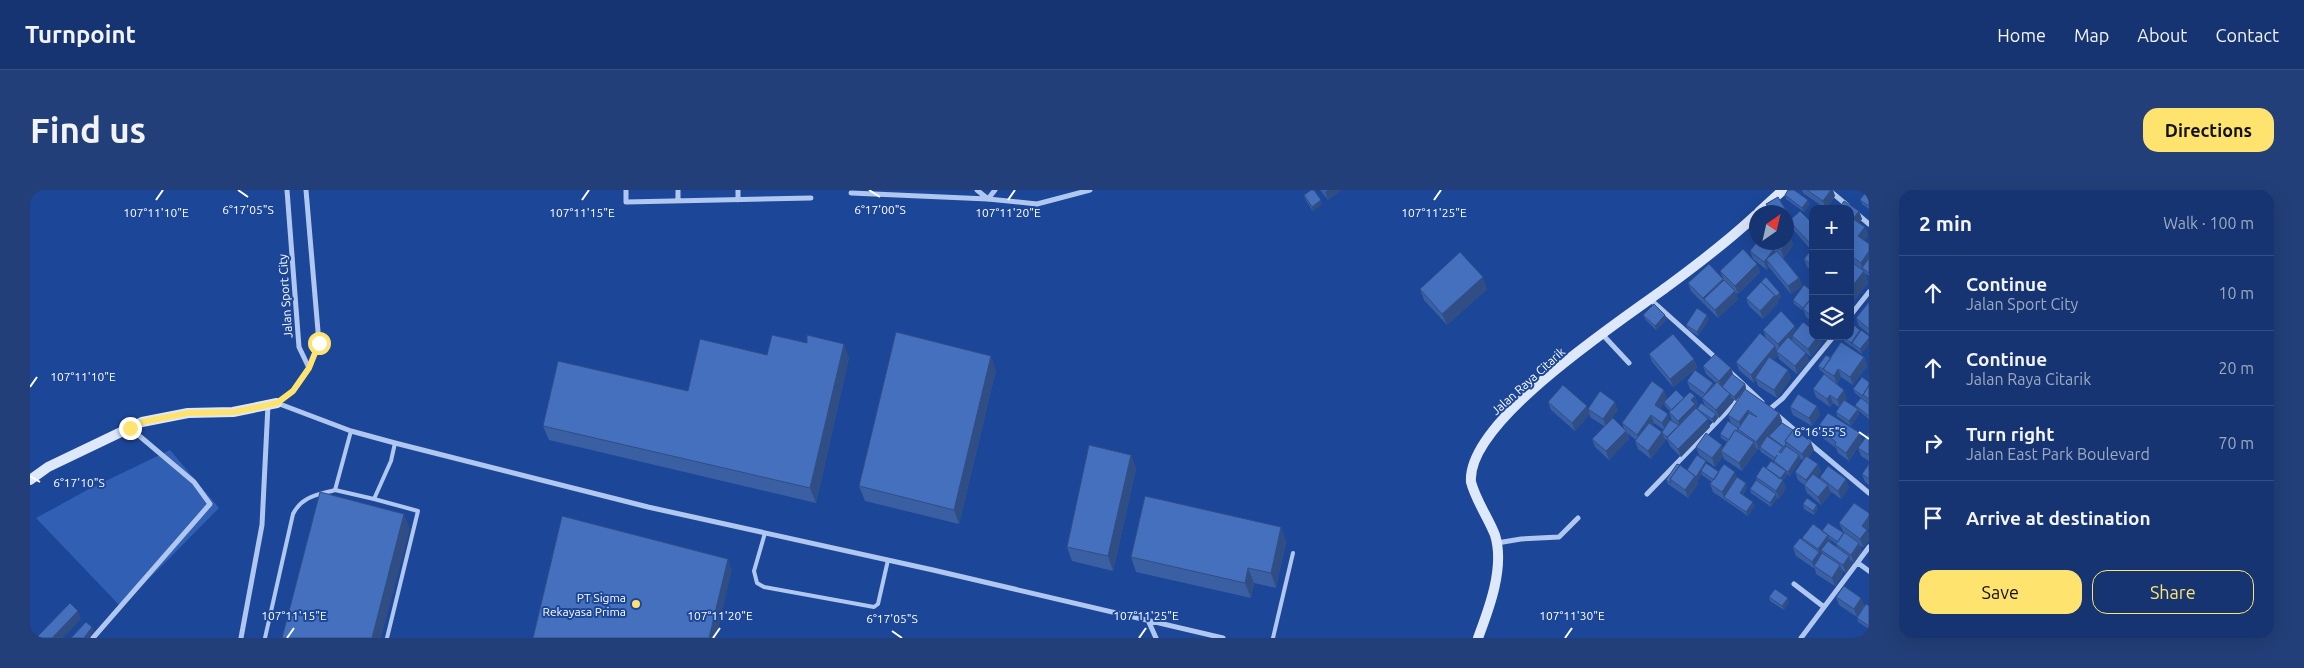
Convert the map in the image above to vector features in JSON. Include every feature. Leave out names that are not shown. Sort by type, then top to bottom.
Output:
[{"type":"street","name":"Jalan Sport City","points":[[286,190],[299,347],[309,368]]},
{"type":"street","points":[[30,480],[48,467],[142,422],[188,413],[234,412],[273,404],[293,391],[309,368],[319,343],[306,190]]},
{"type":"street","points":[[626,190],[626,202],[811,198]]},
{"type":"street","points":[[678,190],[678,201]]},
{"type":"street","points":[[738,190],[738,200]]},
{"type":"street","points":[[794,190],[794,198]]},
{"type":"street","points":[[977,190],[988,199]]},
{"type":"street","points":[[988,199],[995,190]]},
{"type":"street","points":[[852,193],[988,199],[1037,204],[1088,190]]},
{"type":"street","points":[[1767,205],[1783,190]]},
{"type":"street","points":[[1829,190],[1869,224]]},
{"type":"street","name":"Jalan Raya Citarik","points":[[1478,638],[1493,595],[1497,570],[1496,543],[1471,482],[1470,472],[1477,453],[1509,411],[1602,334],[1718,249],[1749,221]]},
{"type":"street","points":[[1854,311],[1869,292]]},
{"type":"street","points":[[1650,300],[1713,354],[1770,409],[1837,468],[1869,493]]},
{"type":"street","points":[[1602,334],[1629,363]]},
{"type":"street","points":[[1770,409],[1784,398],[1831,340]]},
{"type":"street","points":[[1647,494],[1748,389]]},
{"type":"street","points":[[273,404],[395,443],[648,507],[1148,620],[1200,635],[1223,638]]},
{"type":"street","points":[[241,638],[262,525],[273,404]]},
{"type":"street","points":[[93,638],[210,504],[194,482],[130,428]]},
{"type":"street","points":[[1496,543],[1521,539],[1559,537],[1578,518]]},
{"type":"street","points":[[1801,638],[1869,547]]},
{"type":"street","points":[[1858,563],[1869,571]]},
{"type":"street","points":[[1794,584],[1824,607]]},
{"type":"street","points":[[1148,620],[1156,638]]},
{"type":"lane","points":[[335,490],[351,430]]},
{"type":"lane","points":[[374,499],[391,461],[395,443]]},
{"type":"lane","points":[[265,638],[293,514],[298,504],[304,499],[335,490],[418,511],[387,638]]},
{"type":"lane","points":[[765,532],[754,571],[757,582],[764,587],[874,607],[878,604],[888,560]]},
{"type":"lane","points":[[1273,638],[1293,553]]},
{"type":"shaded area","points":[[170,450],[219,508],[121,607],[36,518],[89,489]]},
{"type":"building","points":[[1314,190],[1321,200],[1312,207],[1304,195]]},
{"type":"building","points":[[1788,190],[1794,190],[1808,200],[1802,208],[1785,195]]},
{"type":"building","points":[[1807,190],[1831,190],[1823,201]]},
{"type":"building","points":[[1867,190],[1869,191],[1869,206],[1860,200]]},
{"type":"building","points":[[1778,197],[1783,205],[1767,205]]},
{"type":"building","points":[[1844,201],[1850,205],[1842,205]]},
{"type":"building","points":[[1854,208],[1859,211],[1854,218]]},
{"type":"building","points":[[1800,211],[1809,220],[1809,242],[1794,226],[1794,216]]},
{"type":"building","points":[[1854,220],[1865,227],[1858,236],[1869,244],[1869,251],[1861,263],[1854,258]]},
{"type":"building","points":[[1743,249],[1757,264],[1735,286],[1720,271]]},
{"type":"building","points":[[1751,250],[1773,250],[1764,262]]},
{"type":"building","points":[[1777,251],[1799,278],[1788,286],[1766,259]]},
{"type":"building","points":[[1460,252],[1483,277],[1442,314],[1420,289]]},
{"type":"building","points":[[1809,253],[1809,263],[1804,259]]},
{"type":"building","points":[[1869,258],[1869,273],[1862,268]]},
{"type":"building","points":[[1709,264],[1723,279],[1703,298],[1688,283]]},
{"type":"building","points":[[1854,264],[1864,271],[1854,284]]},
{"type":"building","points":[[1766,277],[1780,293],[1775,297],[1761,282]]},
{"type":"building","points":[[1724,280],[1735,291],[1715,310],[1704,299]]},
{"type":"building","points":[[1761,282],[1775,295],[1760,311],[1746,298]]},
{"type":"building","points":[[1804,285],[1809,289],[1809,301],[1803,308],[1793,300]]},
{"type":"building","points":[[1809,301],[1809,314],[1803,309]]},
{"type":"building","points":[[1869,302],[1869,329],[1856,318]]},
{"type":"building","points":[[1654,304],[1665,315],[1655,326],[1643,315]]},
{"type":"building","points":[[1697,308],[1707,315],[1697,332],[1686,325]]},
{"type":"building","points":[[1781,311],[1795,326],[1778,344],[1763,330]]},
{"type":"building","points":[[1803,322],[1809,327],[1809,340],[1815,340],[1808,349],[1792,336]]},
{"type":"building","points":[[1854,326],[1860,330],[1854,339]]},
{"type":"building","points":[[1861,330],[1869,338],[1860,349],[1852,343]]},
{"type":"building","points":[[896,332],[991,356],[954,510],[859,486]]},
{"type":"building","points":[[1760,333],[1775,346],[1751,375],[1736,362]]},
{"type":"building","points":[[1673,334],[1694,359],[1670,379],[1649,354]]},
{"type":"building","points":[[772,335],[807,343],[807,335],[844,344],[810,488],[543,426],[558,361],[688,391],[700,339],[767,355]]},
{"type":"building","points":[[1788,337],[1806,353],[1795,366],[1776,351]]},
{"type":"building","points":[[1841,342],[1864,357],[1850,377],[1838,369],[1834,376],[1823,369]]},
{"type":"building","points":[[1715,354],[1731,368],[1719,381],[1703,366]]},
{"type":"building","points":[[1826,355],[1831,358],[1823,369],[1818,366]]},
{"type":"building","points":[[1769,357],[1788,370],[1774,390],[1755,378]]},
{"type":"building","points":[[1695,370],[1713,383],[1705,394],[1687,381]]},
{"type":"building","points":[[1732,374],[1745,384],[1734,397],[1722,387]]},
{"type":"building","points":[[1824,374],[1844,390],[1837,400],[1830,395],[1827,399],[1813,389]]},
{"type":"building","points":[[1862,377],[1869,382],[1863,396],[1853,389]]},
{"type":"building","points":[[1652,381],[1664,390],[1655,405],[1668,414],[1662,423],[1651,415],[1637,435],[1622,423]]},
{"type":"building","points":[[1717,382],[1730,394],[1716,410],[1702,398]]},
{"type":"building","points":[[1563,385],[1587,406],[1572,423],[1548,402]]},
{"type":"building","points":[[1869,385],[1869,399],[1863,395]]},
{"type":"building","points":[[1745,389],[1779,413],[1756,442],[1738,429],[1749,413],[1757,417],[1748,410],[1739,422],[1728,415]]},
{"type":"building","points":[[1676,390],[1684,398],[1672,410],[1664,402]]},
{"type":"building","points":[[1600,391],[1615,402],[1603,419],[1588,409]]},
{"type":"building","points":[[1690,392],[1695,396],[1691,400],[1695,404],[1678,421],[1669,412]]},
{"type":"building","points":[[1798,394],[1817,406],[1809,418],[1790,407]]},
{"type":"building","points":[[1861,398],[1869,404],[1869,416],[1855,405]]},
{"type":"building","points":[[1844,400],[1858,409],[1849,421],[1836,412]]},
{"type":"building","points":[[1701,403],[1716,414],[1712,419],[1697,409]]},
{"type":"building","points":[[1696,408],[1708,419],[1678,449],[1667,438]]},
{"type":"building","points":[[1828,413],[1860,433],[1846,453],[1835,445],[1836,442],[1817,428]]},
{"type":"building","points":[[1613,418],[1626,431],[1606,451],[1592,439]]},
{"type":"building","points":[[1670,420],[1679,425],[1667,437],[1662,432]]},
{"type":"building","points":[[1728,421],[1738,428],[1729,440],[1720,434]]},
{"type":"building","points":[[1649,423],[1662,432],[1648,451],[1635,441]]},
{"type":"building","points":[[1782,423],[1793,430],[1785,441],[1784,447],[1769,436]]},
{"type":"building","points":[[1794,429],[1811,442],[1802,454],[1785,441]]},
{"type":"building","points":[[1735,430],[1754,442],[1739,463],[1721,451]]},
{"type":"building","points":[[1706,433],[1722,445],[1712,458],[1696,447]]},
{"type":"building","points":[[1869,433],[1869,455],[1858,448]]},
{"type":"building","points":[[1767,436],[1783,447],[1779,452],[1781,453],[1786,446],[1799,455],[1788,472],[1774,461],[1777,455],[1775,458],[1760,447]]},
{"type":"building","points":[[1089,445],[1131,455],[1108,556],[1067,547]]},
{"type":"building","points":[[1697,455],[1706,461],[1696,477],[1687,470]]},
{"type":"building","points":[[1806,456],[1818,464],[1806,480],[1795,472]]},
{"type":"building","points":[[1771,461],[1786,471],[1780,479],[1766,468]]},
{"type":"building","points":[[1706,463],[1719,472],[1714,480],[1701,471]]},
{"type":"building","points":[[1677,464],[1680,465],[1670,479],[1671,483],[1666,480]]},
{"type":"building","points":[[1724,464],[1735,472],[1722,492],[1710,484]]},
{"type":"building","points":[[1869,464],[1869,479],[1862,474]]},
{"type":"building","points":[[1680,465],[1695,476],[1685,490],[1670,479]]},
{"type":"building","points":[[1763,466],[1783,480],[1776,491],[1756,477]]},
{"type":"building","points":[[1828,466],[1846,479],[1838,491],[1820,477]]},
{"type":"building","points":[[1813,474],[1828,485],[1818,497],[1804,485]]},
{"type":"building","points":[[1737,477],[1746,483],[1740,493],[1753,502],[1746,512],[1724,497]]},
{"type":"building","points":[[1756,480],[1776,494],[1770,503],[1750,489]]},
{"type":"building","points":[[320,492],[404,514],[372,638],[282,638]]},
{"type":"building","points":[[1145,496],[1281,527],[1271,573],[1248,568],[1245,583],[1131,557]]},
{"type":"building","points":[[1807,498],[1817,505],[1813,511],[1803,504]]},
{"type":"building","points":[[1854,503],[1869,513],[1862,526],[1867,530],[1860,539],[1839,523]]},
{"type":"building","name":"PT Sigma Rekayasa Prima","points":[[562,516],[728,559],[709,638],[533,638]]},
{"type":"building","points":[[1828,523],[1844,533],[1838,542],[1822,531]]},
{"type":"building","points":[[1813,524],[1828,535],[1818,549],[1802,538]]},
{"type":"building","points":[[1844,532],[1859,543],[1851,555],[1836,544]]},
{"type":"building","points":[[1800,538],[1819,552],[1812,562],[1793,547]]},
{"type":"building","points":[[1828,541],[1849,556],[1843,565],[1821,550]]},
{"type":"building","points":[[1822,553],[1840,565],[1832,578],[1814,566]]},
{"type":"building","points":[[1844,586],[1861,598],[1854,609],[1836,597]]},
{"type":"building","points":[[1775,589],[1788,598],[1782,606],[1769,597]]},
{"type":"building","points":[[70,603],[78,611],[52,638],[36,638]]},
{"type":"building","points":[[1866,604],[1869,606],[1869,626],[1857,618]]},
{"type":"building","points":[[86,622],[92,627],[84,638],[71,638]]},
{"type":"place","name":"PT Sigma Rekayasa Prima","points":[[636,604]]},
{"type":"route","points":[[130,428],[142,422],[188,413],[234,412],[277,403],[293,391],[309,368],[319,343]]}]
